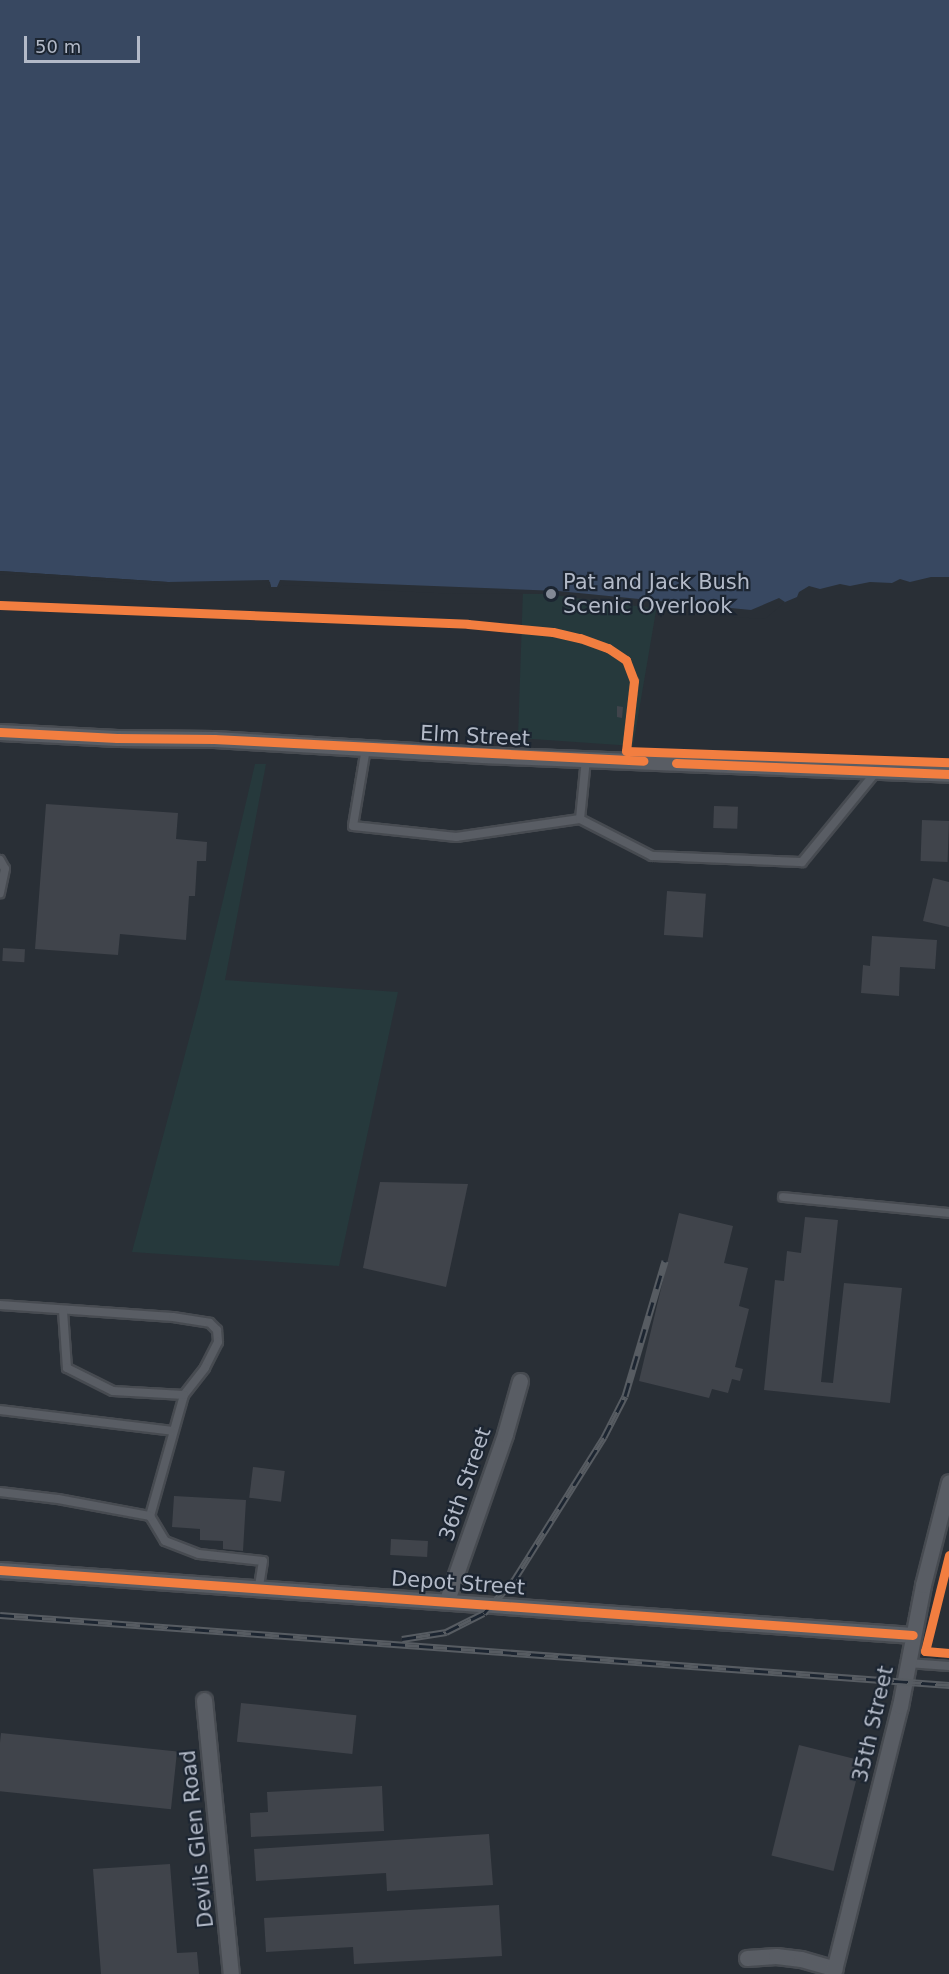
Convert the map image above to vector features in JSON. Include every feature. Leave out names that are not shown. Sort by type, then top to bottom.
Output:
[{"type":"street","name":"Elm Street","points":[[0,732],[117,738],[214,739],[586,759],[949,774]]},
{"type":"street","name":"36th Street","points":[[447,1600],[505,1434],[520,1380]]},
{"type":"street","name":"35th Street","points":[[834,1971],[949,1482]]},
{"type":"street","name":"Depot Street","points":[[0,1570],[447,1600],[913,1635]]},
{"type":"street","name":"Devils Glen Road","points":[[204,1700],[231,1974]]},
{"type":"street","points":[[747,1958],[776,1956],[801,1959],[834,1971]]},
{"type":"lane","points":[[366,748],[353,826],[456,837],[580,819],[652,856],[802,862],[876,771]]},
{"type":"lane","points":[[580,819],[586,759]]},
{"type":"lane","points":[[0,860],[5,869],[0,893]]},
{"type":"lane","points":[[783,1197],[949,1212]]},
{"type":"lane","points":[[0,1305],[172,1317],[210,1323],[217,1330],[218,1341],[205,1368],[184,1395],[173,1431],[163,1479],[150,1516]]},
{"type":"lane","points":[[63,1311],[68,1368],[112,1390],[184,1395]]},
{"type":"lane","points":[[0,1410],[173,1431]]},
{"type":"lane","points":[[0,1492],[58,1499],[150,1516],[165,1541],[182,1548],[199,1554],[263,1561],[259,1587]]},
{"type":"lane","points":[[908,1663],[949,1666]]},
{"type":"shaded area","points":[[523,589],[657,605],[633,746],[518,738]]},
{"type":"shaded area","points":[[255,764],[266,764],[225,980],[398,992],[339,1266],[132,1252],[199,1002]]},
{"type":"water","points":[[0,0],[949,0],[949,577],[931,577],[910,582],[900,579],[892,583],[870,582],[850,586],[840,584],[820,589],[809,586],[799,592],[797,597],[778,605],[765,616],[547,591],[436,590],[280,582],[278,587],[271,587],[270,582],[168,582],[0,571]]},
{"type":"pier","points":[[0,571],[168,582],[269,580],[271,587],[277,587],[280,580],[558,591],[751,610],[779,598],[785,602],[765,619],[704,615],[546,594],[435,593],[282,585],[277,590],[270,590],[268,585],[168,585],[0,574]]},
{"type":"building","points":[[617,706],[623,707],[622,718],[617,717]]},
{"type":"building","points":[[46,804],[178,813],[176,839],[207,842],[206,861],[197,861],[195,896],[189,896],[186,940],[120,934],[118,955],[35,949]]},
{"type":"building","points":[[714,806],[738,807],[737,829],[713,828]]},
{"type":"building","points":[[922,820],[949,821],[948,862],[921,861]]},
{"type":"building","points":[[933,878],[949,882],[949,927],[923,921]]},
{"type":"building","points":[[667,891],[706,894],[703,938],[664,935]]},
{"type":"building","points":[[872,936],[937,940],[935,969],[900,967],[899,996],[861,993],[863,965],[870,966]]},
{"type":"building","points":[[3,948],[25,949],[24,962],[2,961]]},
{"type":"building","points":[[380,1182],[468,1184],[446,1287],[363,1268]]},
{"type":"building","points":[[679,1213],[733,1226],[724,1263],[748,1268],[739,1306],[749,1309],[735,1367],[743,1369],[740,1381],[732,1379],[728,1393],[712,1389],[709,1398],[639,1381]]},
{"type":"building","points":[[805,1217],[838,1220],[821,1382],[833,1383],[844,1283],[902,1288],[890,1403],[764,1390],[775,1280],[784,1281],[787,1251],[801,1253]]},
{"type":"building","points":[[253,1467],[285,1471],[281,1502],[249,1498]]},
{"type":"building","points":[[174,1496],[246,1500],[243,1551],[223,1549],[223,1541],[200,1540],[200,1529],[172,1527]]},
{"type":"building","points":[[391,1539],[428,1541],[427,1557],[390,1555]]},
{"type":"building","points":[[241,1703],[356,1715],[352,1754],[237,1742]]},
{"type":"building","points":[[1,1733],[177,1752],[171,1809],[0,1791]]},
{"type":"building","points":[[799,1745],[861,1760],[834,1871],[771,1856]]},
{"type":"building","points":[[382,1786],[384,1831],[251,1837],[250,1813],[268,1812],[267,1792]]},
{"type":"building","points":[[489,1834],[493,1885],[387,1891],[386,1873],[256,1881],[254,1849]]},
{"type":"building","points":[[170,1864],[177,1953],[197,1952],[199,1974],[101,1974],[93,1869]]},
{"type":"building","points":[[499,1905],[502,1956],[354,1964],[353,1947],[266,1952],[264,1918]]},
{"type":"railway","points":[[402,1639],[446,1632],[484,1613],[514,1580],[604,1437],[625,1396],[665,1261]]},
{"type":"railway","points":[[0,1615],[949,1685]]},
{"type":"cycle path","points":[[0,605],[468,624],[553,632],[608,648],[626,660],[634,681],[626,751],[949,762]]},
{"type":"cycle path","points":[[0,732],[117,738],[214,739],[643,761]]},
{"type":"cycle path","points":[[676,763],[949,774]]},
{"type":"cycle path","points":[[949,1555],[925,1651],[949,1653]]},
{"type":"cycle path","points":[[0,1570],[913,1635]]},
{"type":"place","name":"Pat and Jack Bush Scenic Overlook","points":[[551,594]]}]
